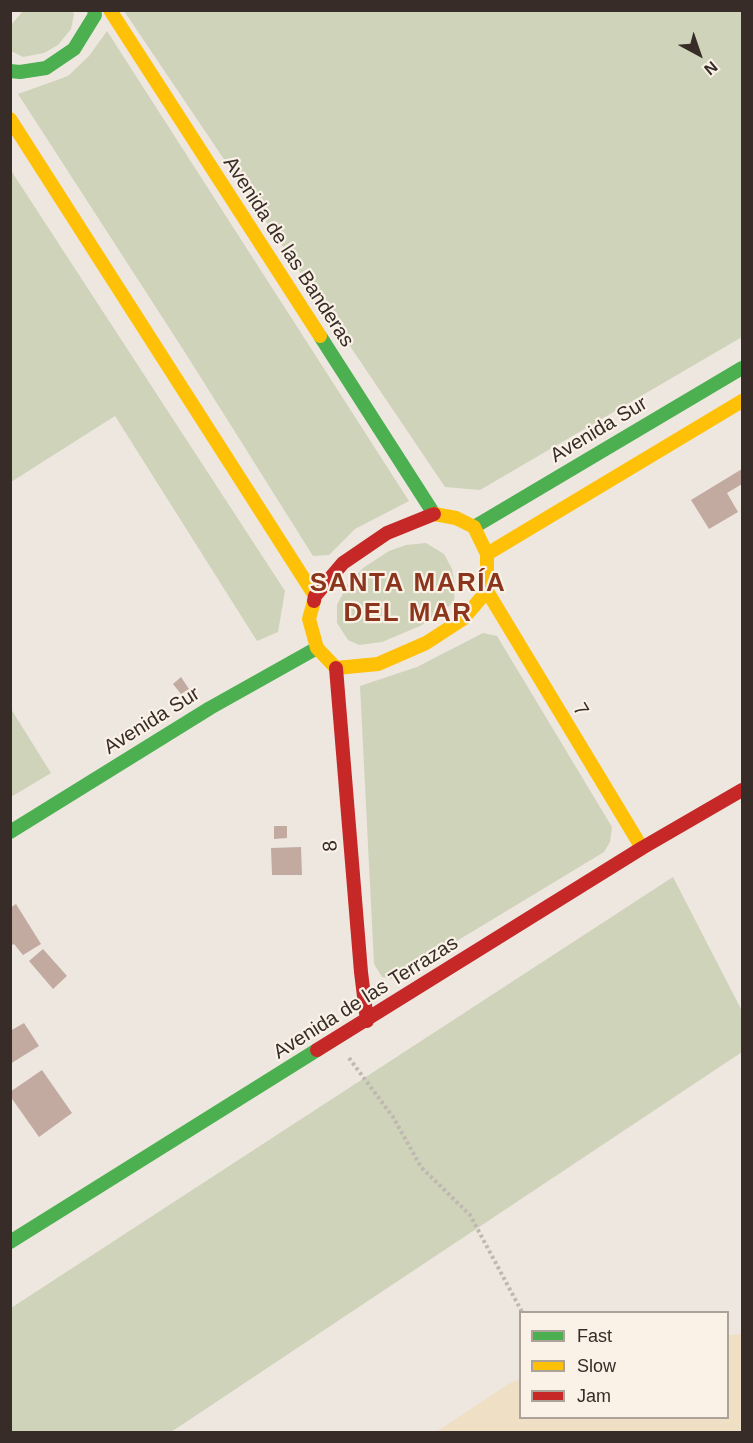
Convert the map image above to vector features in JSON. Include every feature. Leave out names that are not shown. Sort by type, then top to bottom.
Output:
[{"type":"street","points":[[10,71],[20,72],[46,68],[74,49],[95,15],[94,10]]},
{"type":"street","name":"Avenida de las Banderas","points":[[110,10],[434,514]]},
{"type":"street","points":[[10,119],[315,596]]},
{"type":"street","name":"Avenida Sur","points":[[474,527],[742,368]]},
{"type":"street","points":[[487,554],[742,401]]},
{"type":"street","points":[[434,514],[456,518],[474,527],[487,554],[487,591],[463,619],[426,643],[378,664],[336,668],[317,648],[309,620],[315,596],[343,563],[387,533],[434,514]]},
{"type":"street","name":"7","points":[[487,591],[642,849]]},
{"type":"street","name":"Avenida Sur","points":[[10,832],[210,708],[317,648]]},
{"type":"street","name":"8","points":[[336,668],[367,1021]]},
{"type":"street","name":"Avenida de las Terrazas","points":[[10,1242],[642,849],[742,790]]},
{"type":"path","points":[[336,1040],[393,1118],[421,1167],[470,1215],[521,1311]]},
{"type":"green space","points":[[23,11],[72,11],[74,14],[71,29],[58,45],[44,53],[23,57],[11,51],[11,25]]},
{"type":"green space","points":[[124,11],[742,11],[742,337],[480,490],[445,487]]},
{"type":"green space","points":[[107,31],[409,501],[355,529],[329,555],[313,556],[18,94],[68,76],[89,56]]},
{"type":"green space","points":[[10,169],[285,591],[278,632],[257,641],[115,416],[11,482]]},
{"type":"green space","points":[[426,543],[444,554],[452,569],[455,585],[454,601],[442,613],[420,626],[382,642],[359,645],[348,640],[337,623],[337,605],[347,585],[363,568],[389,551],[406,545]]},
{"type":"green space","points":[[483,633],[497,636],[612,827],[610,842],[604,852],[394,979],[382,977],[374,964],[360,686],[417,667]]},
{"type":"green space","points":[[11,709],[51,773],[10,797]]},
{"type":"green space","points":[[673,877],[742,1011],[742,1052],[171,1432],[11,1432],[11,1308]]},
{"type":"sand","points":[[742,1334],[742,1432],[436,1432],[519,1379],[519,1419],[729,1419],[729,1335]]},
{"type":"building","points":[[742,469],[742,484],[727,493],[738,512],[709,529],[691,500]]},
{"type":"building","points":[[181,677],[189,689],[181,694],[173,684]]},
{"type":"building","points":[[274,826],[287,826],[287,838],[274,839]]},
{"type":"building","points":[[301,847],[302,875],[272,875],[271,848]]},
{"type":"building","points":[[16,904],[41,944],[23,955],[14,944],[10,946],[10,908]]},
{"type":"building","points":[[43,949],[67,976],[53,989],[29,961]]},
{"type":"building","points":[[24,1023],[39,1046],[10,1064],[10,1031]]},
{"type":"building","points":[[42,1070],[72,1113],[39,1137],[10,1096],[10,1092]]},
{"type":"traffic: fast","points":[[10,71],[20,72],[46,68],[74,49],[95,15],[94,10]]},
{"type":"traffic: fast","points":[[320,336],[434,514]]},
{"type":"traffic: fast","points":[[474,527],[742,368]]},
{"type":"traffic: fast","points":[[10,832],[210,708],[317,648]]},
{"type":"traffic: fast","points":[[10,1242],[317,1050]]},
{"type":"traffic: slow","points":[[110,10],[320,336]]},
{"type":"traffic: slow","points":[[10,119],[315,596]]},
{"type":"traffic: slow","points":[[487,554],[742,401]]},
{"type":"traffic: slow","points":[[314,601],[309,619],[317,648],[336,668],[378,664],[426,643],[463,619],[487,591],[487,554],[474,527],[456,518],[434,514]]},
{"type":"traffic: slow","points":[[487,591],[642,848]]},
{"type":"traffic: jam","points":[[314,601],[315,596],[343,563],[387,533],[434,514]]},
{"type":"traffic: jam","points":[[336,668],[367,1021]]},
{"type":"traffic: jam","points":[[317,1050],[642,848],[742,790]]},
{"type":"district","name":"SANTA MARÍA DEL MAR","points":[[408,599]]}]
